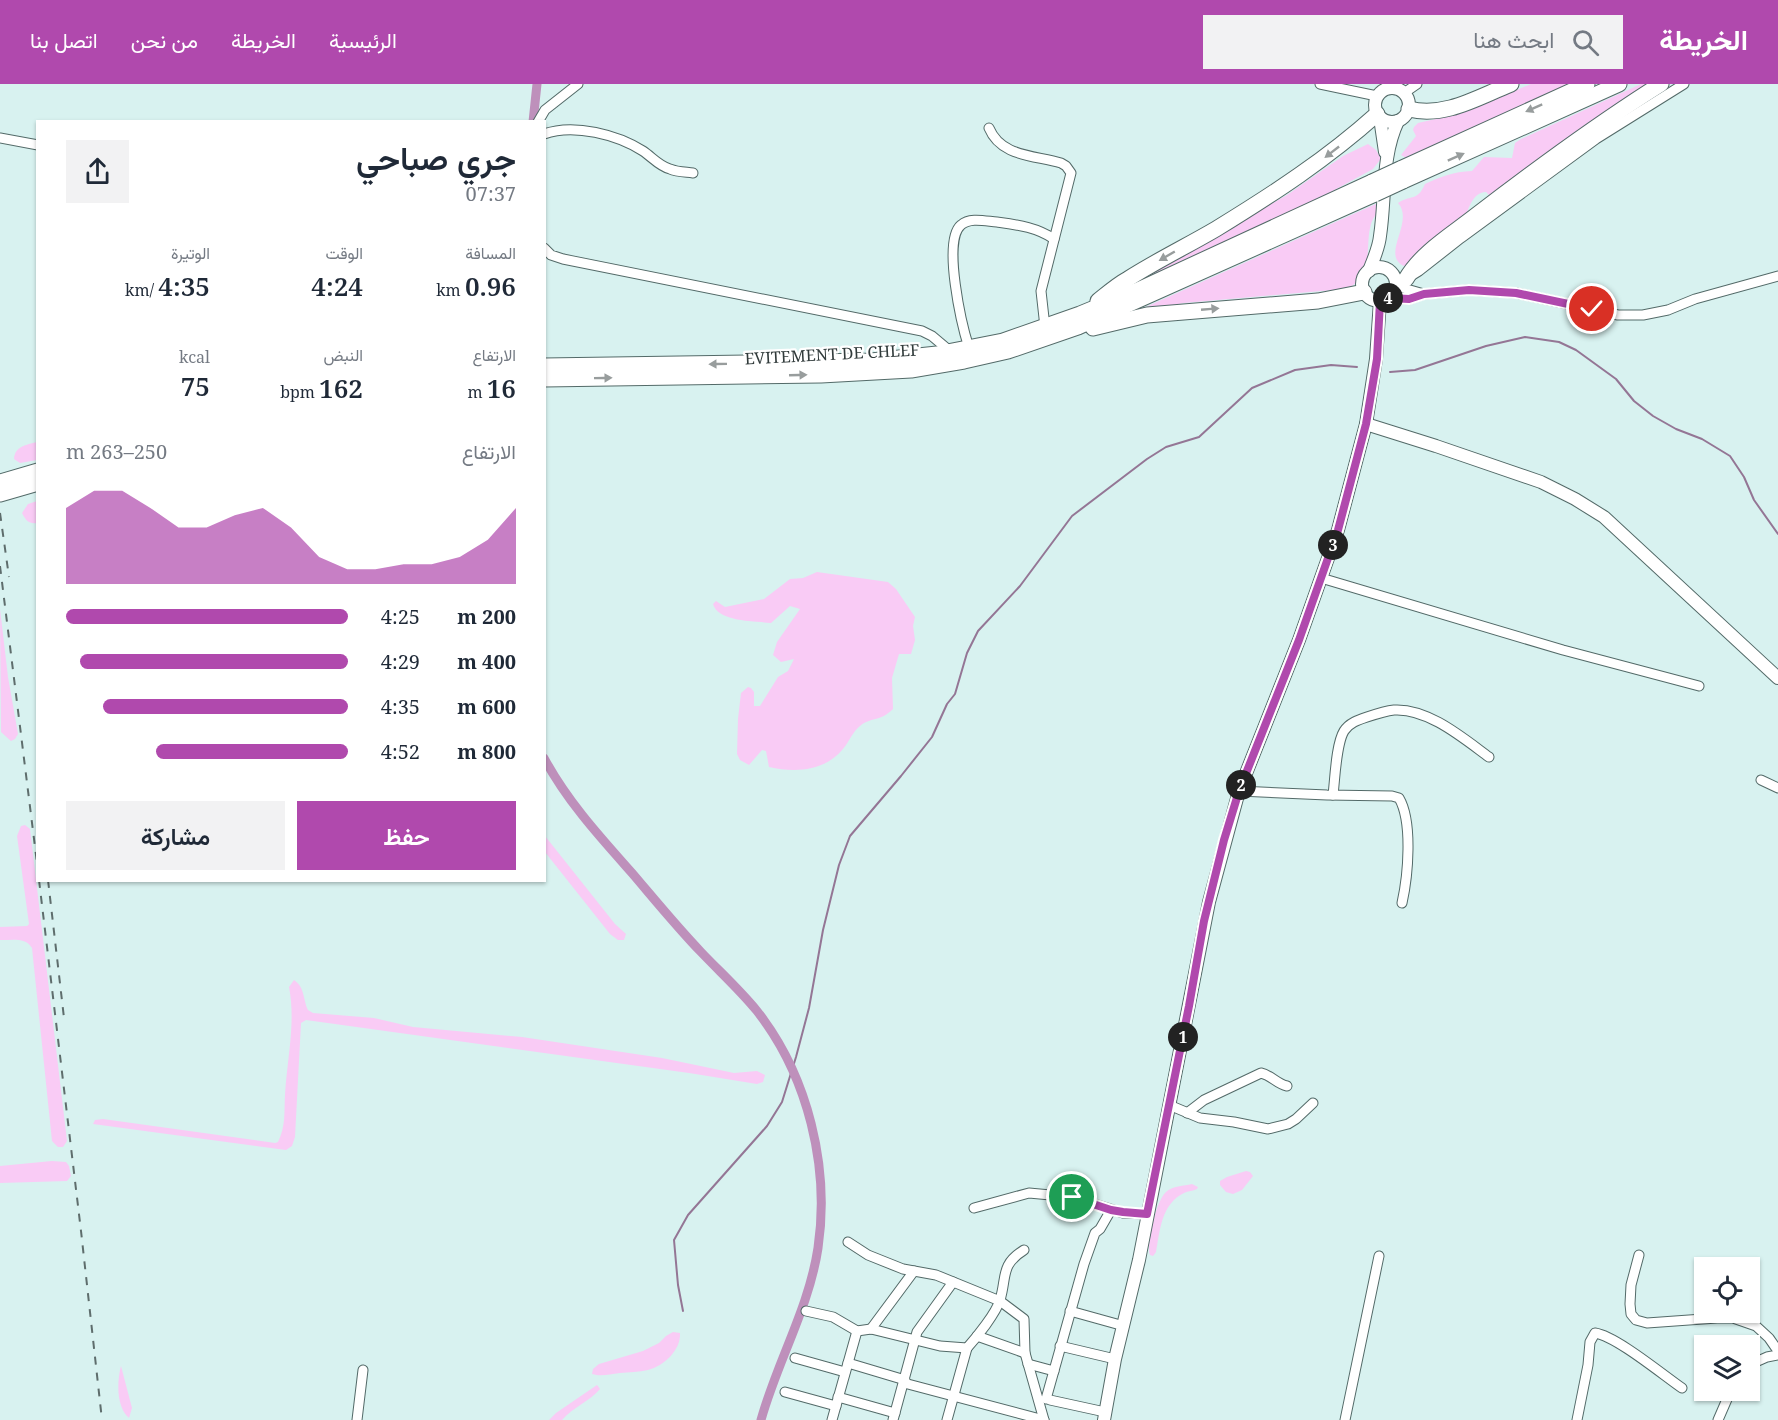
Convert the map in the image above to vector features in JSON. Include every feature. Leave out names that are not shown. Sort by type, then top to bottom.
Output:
[{"type":"highway","points":[[1408,109],[1427,112],[1450,109],[1511,84]]},
{"type":"highway","points":[[1373,188],[1587,84]]},
{"type":"highway","points":[[1401,175],[1619,84]]},
{"type":"highway","points":[[1397,280],[1566,147],[1617,111],[1661,84]]},
{"type":"highway","points":[[1080,314],[1127,279],[1214,229],[1299,176],[1378,116]]},
{"type":"highway","name":"EVITEMENT DE CHLEF","points":[[546,379],[772,376],[911,370],[1008,351],[1047,333],[1080,314],[1373,188]]},
{"type":"highway","name":"EVITEMENT DE CHLEF","points":[[546,366],[870,361],[951,352],[1047,333],[1099,318],[1373,188]]},
{"type":"highway","points":[[1047,333],[1147,315],[1318,300],[1364,292]]},
{"type":"highway","points":[[2,488],[36,472]]},
{"type":"highway","points":[[2,488],[36,483]]},
{"type":"main road","points":[[1378,116],[1389,122],[1398,121],[1406,115],[1409,101],[1400,88],[1388,88],[1380,92],[1374,105],[1387,159]]},
{"type":"main road","points":[[1380,237],[1384,256],[1397,280],[1392,295],[1384,300],[1371,299],[1364,292],[1363,283],[1369,272],[1380,237],[1387,159],[1398,121]]},
{"type":"main road","points":[[1369,272],[1378,268],[1388,270],[1397,280]]},
{"type":"main road","points":[[1105,1416],[1115,1359],[1139,1260],[1204,921],[1224,840],[1239,791],[1299,640],[1338,530],[1366,424],[1384,300]]},
{"type":"main road","points":[[1366,424],[1541,482],[1575,499],[1612,524],[1778,678]]},
{"type":"street","points":[[539,120],[545,110],[578,84]]},
{"type":"street","points":[[1320,84],[1377,96]]},
{"type":"street","points":[[1400,88],[1417,84]]},
{"type":"street","points":[[1397,280],[1419,271],[1596,139],[1684,84]]},
{"type":"street","points":[[989,128],[1002,146],[1024,155],[1061,164],[1071,173],[1041,291],[1047,333]]},
{"type":"street","points":[[546,133],[566,130],[616,137],[645,153],[664,167],[693,173]]},
{"type":"street","points":[[0,138],[36,145]]},
{"type":"street","points":[[969,348],[956,290],[954,237],[959,226],[970,220],[1011,224],[1038,230],[1054,239]]},
{"type":"street","points":[[546,250],[563,260],[922,331],[932,336],[951,352]]},
{"type":"street","points":[[1384,300],[1409,299],[1424,294],[1469,290],[1516,293],[1618,315],[1643,315],[1668,310],[1695,299],[1778,276]]},
{"type":"street","points":[[1397,280],[1424,294]]},
{"type":"street","points":[[1321,578],[1563,650],[1700,686]]},
{"type":"street","points":[[1333,795],[1336,761],[1344,730],[1349,724],[1378,713],[1393,710],[1425,716],[1460,736],[1489,757]]},
{"type":"street","points":[[1761,780],[1778,788]]},
{"type":"street","points":[[1239,791],[1397,797],[1401,800],[1407,832],[1407,880],[1402,903]]},
{"type":"street","points":[[1187,1113],[1204,1100],[1261,1073],[1287,1086]]},
{"type":"street","points":[[1169,1105],[1211,1120],[1268,1129],[1288,1124],[1313,1103]]},
{"type":"street","points":[[974,1208],[1029,1193],[1072,1197],[1111,1210],[1147,1214]]},
{"type":"street","points":[[795,1358],[904,1381],[1044,1420],[1045,1398],[1070,1311],[1095,1233],[1100,1229],[1111,1210]]},
{"type":"street","points":[[848,1242],[868,1255],[903,1269],[936,1275],[1000,1301],[1024,1319],[1025,1353],[1045,1398],[1105,1416]]},
{"type":"street","points":[[947,1420],[967,1348],[1000,1301],[1005,1269],[1024,1250]]},
{"type":"street","points":[[1639,1255],[1631,1285],[1630,1304],[1631,1314],[1636,1320],[1647,1323],[1733,1318],[1756,1326],[1769,1338],[1778,1353],[1760,1360]]},
{"type":"street","points":[[1345,1420],[1379,1256]]},
{"type":"street","points":[[871,1329],[914,1270]]},
{"type":"street","points":[[785,1392],[837,1402],[894,1417],[917,1332],[953,1282]]},
{"type":"street","points":[[806,1311],[833,1317],[857,1331],[871,1329],[940,1346],[967,1348]]},
{"type":"street","points":[[1070,1311],[1124,1326]]},
{"type":"street","points":[[832,1420],[857,1331]]},
{"type":"street","points":[[1577,1420],[1588,1365],[1590,1342],[1595,1333],[1622,1346],[1682,1388]]},
{"type":"street","points":[[977,1336],[1025,1353]]},
{"type":"street","points":[[1060,1346],[1115,1359]]},
{"type":"street","points":[[1028,1364],[1054,1371]]},
{"type":"street","points":[[357,1420],[363,1370]]},
{"type":"street","points":[[1718,1420],[1726,1401]]},
{"type":"shaded area","points":[[1531,84],[1572,84],[1435,147],[1406,158],[1401,155],[1416,136],[1413,130],[1418,123],[1462,113]]},
{"type":"shaded area","points":[[1641,84],[1654,84],[1491,197],[1486,192],[1477,195],[1471,202],[1463,220],[1447,236],[1411,264],[1404,266],[1398,261],[1395,254],[1403,219],[1398,203],[1417,196],[1425,184],[1431,181],[1453,173],[1472,171],[1484,157],[1512,158],[1515,143],[1521,139]]},
{"type":"shaded area","points":[[1368,144],[1376,150],[1380,157],[1373,169],[1318,199],[1147,277],[1150,273],[1287,195],[1343,156]]},
{"type":"shaded area","points":[[1378,203],[1383,204],[1371,224],[1365,270],[1355,284],[1345,289],[1184,303],[1139,310]]},
{"type":"shaded area","points":[[36,442],[36,460],[20,463],[14,459],[16,451],[25,445]]},
{"type":"shaded area","points":[[36,501],[36,523],[26,520],[22,513],[28,504]]},
{"type":"shaded area","points":[[817,572],[888,582],[896,589],[915,617],[913,626],[915,640],[911,654],[899,654],[892,678],[893,709],[884,716],[860,726],[836,756],[819,766],[800,770],[769,767],[766,751],[762,750],[749,765],[740,760],[737,754],[741,693],[748,687],[751,688],[754,692],[754,706],[760,706],[778,677],[788,671],[794,659],[781,662],[773,655],[777,642],[800,609],[790,606],[771,623],[729,617],[716,610],[713,604],[716,601],[725,607],[764,599],[790,579],[803,578]]},
{"type":"shaded area","points":[[0,609],[18,734],[11,741],[1,732]]},
{"type":"shaded area","points":[[25,825],[30,829],[67,1141],[63,1147],[58,1147],[52,1141],[32,948],[22,941],[0,940],[0,927],[29,924],[17,836],[21,826]]},
{"type":"shaded area","points":[[546,837],[615,924],[626,934],[624,940],[618,940],[610,934],[546,853]]},
{"type":"shaded area","points":[[294,980],[302,990],[308,1010],[313,1013],[374,1018],[413,1027],[522,1037],[662,1058],[734,1073],[757,1071],[765,1075],[763,1082],[757,1084],[306,1020],[301,1023],[295,1137],[292,1146],[286,1150],[93,1124],[95,1120],[103,1119],[278,1142],[283,1125],[292,1014],[289,987]]},
{"type":"shaded area","points":[[52,1161],[66,1162],[69,1166],[71,1176],[67,1181],[0,1183],[0,1166]]},
{"type":"shaded area","points":[[1246,1171],[1253,1176],[1242,1190],[1233,1194],[1226,1192],[1220,1185],[1220,1181],[1227,1177]]},
{"type":"shaded area","points":[[1192,1184],[1198,1187],[1197,1189],[1186,1192],[1170,1204],[1163,1219],[1156,1252],[1153,1256],[1150,1255],[1151,1232],[1155,1213],[1162,1197],[1171,1188]]},
{"type":"shaded area","points":[[673,1332],[680,1333],[678,1345],[660,1365],[641,1371],[592,1374],[593,1369],[599,1364],[643,1351],[659,1343]]},
{"type":"shaded area","points":[[121,1366],[132,1408],[129,1418],[120,1401],[118,1386]]},
{"type":"shaded area","points":[[597,1385],[600,1389],[596,1394],[562,1420],[549,1420],[556,1413]]},
{"type":"waterway","points":[[533,120],[537,84]]},
{"type":"waterway","points":[[1390,372],[1415,370],[1486,346],[1525,337],[1559,342],[1576,350],[1616,379],[1634,401],[1653,416],[1676,429],[1702,439],[1730,456],[1744,477],[1754,500],[1778,534]]},
{"type":"waterway","points":[[683,1311],[674,1240],[688,1215],[767,1126],[782,1102],[809,1008],[823,930],[839,865],[850,836],[932,737],[947,704],[955,694],[967,653],[978,631],[1020,586],[1072,516],[1147,459],[1166,447],[1199,437],[1252,388],[1295,370],[1331,365],[1357,367]]},
{"type":"waterway","points":[[546,762],[563,789],[596,832],[683,933],[757,1011],[790,1064],[802,1093],[811,1124],[821,1186],[818,1248],[808,1292],[761,1420]]},
{"type":"railway","points":[[0,513],[9,577]]},
{"type":"railway","points":[[0,566],[36,855]]},
{"type":"railway","points":[[39,882],[102,1420]]},
{"type":"railway","points":[[48,882],[64,1018]]},
{"type":"route","points":[[1072,1197],[1111,1210],[1147,1214],[1204,921],[1224,840],[1239,791],[1299,640],[1338,530],[1366,424],[1377,359],[1380,301],[1389,298],[1409,299],[1424,294],[1469,290],[1516,293],[1592,309]]}]
